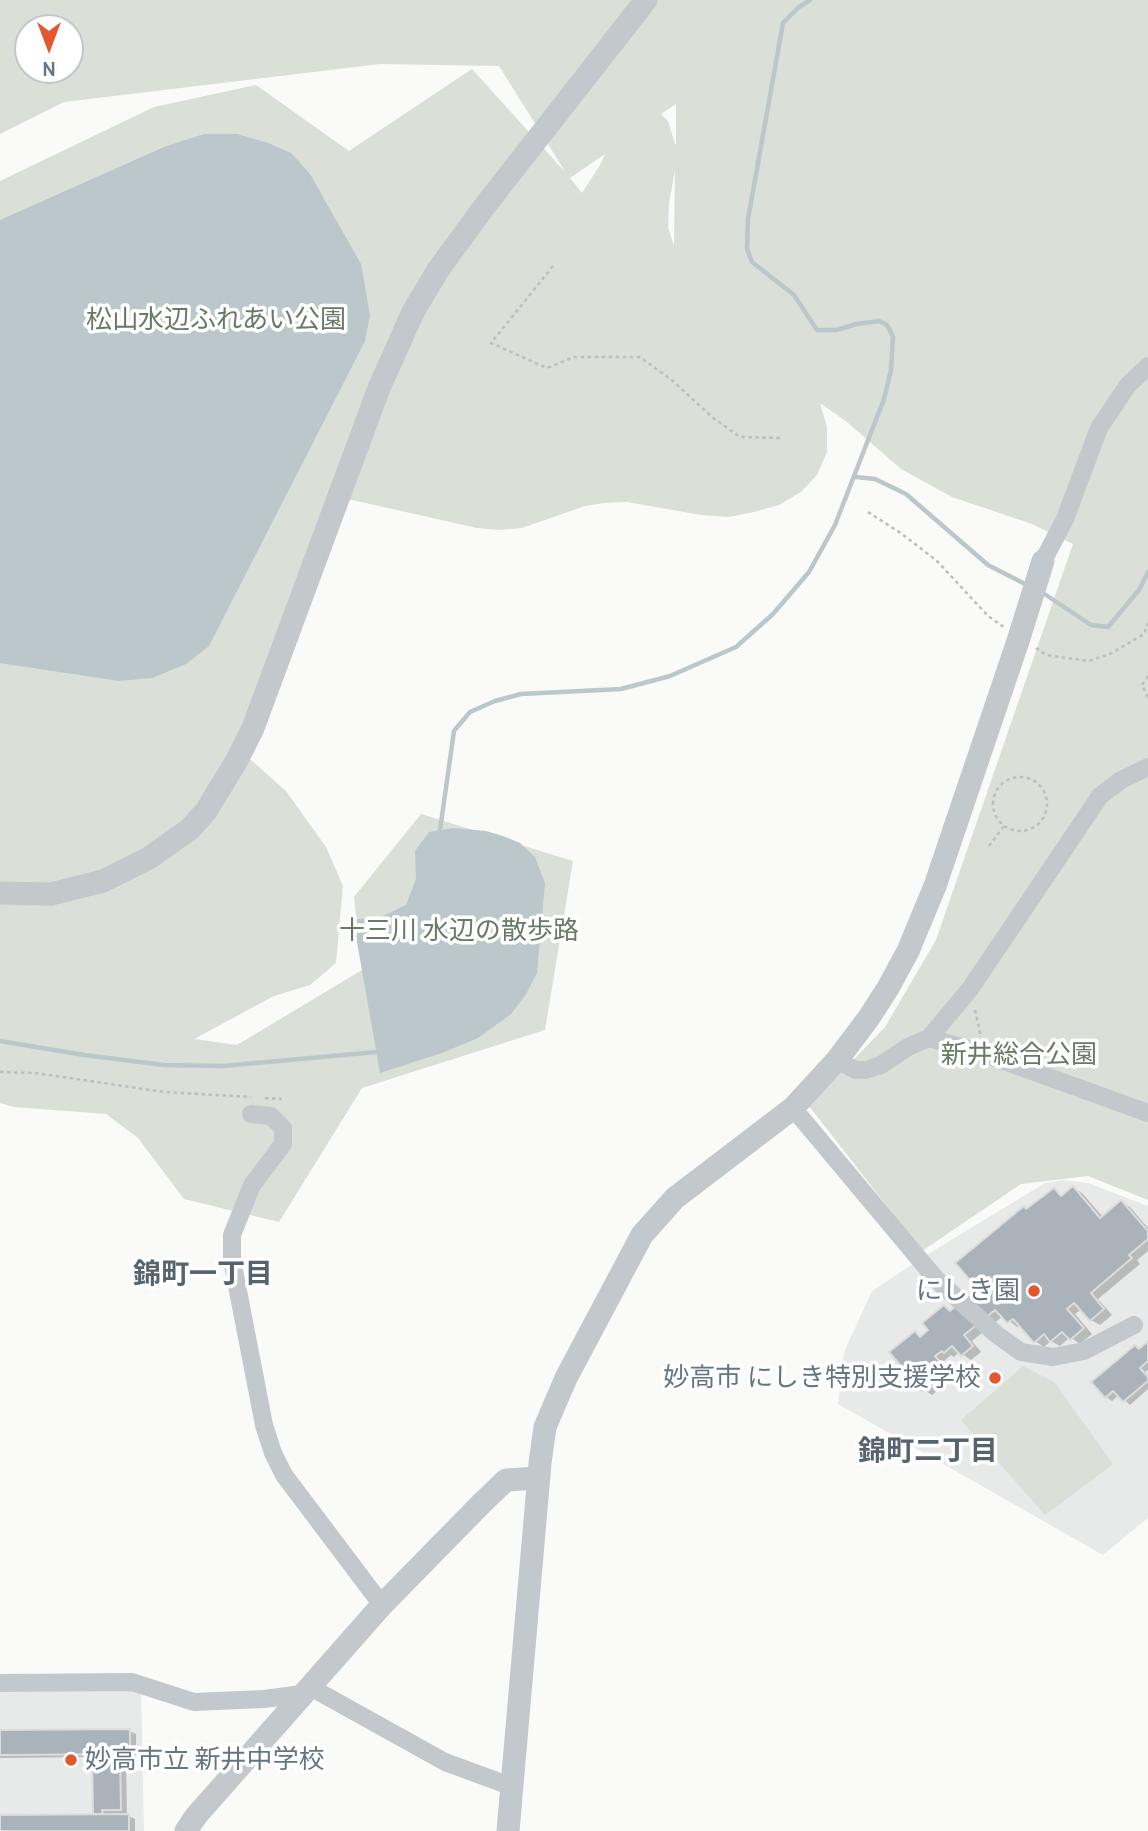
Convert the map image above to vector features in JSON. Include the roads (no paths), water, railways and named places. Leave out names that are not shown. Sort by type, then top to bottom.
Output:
[{"type":"street","points":[[0,893],[51,894],[103,881],[149,858],[190,829],[206,811],[225,782],[253,728],[379,388],[413,312],[438,270],[476,217],[646,0]]},
{"type":"street","points":[[508,1831],[545,1426],[642,1235],[675,1198],[793,1108],[837,1060],[888,988],[920,924],[939,873],[1021,640],[1043,561],[1065,519],[1099,429],[1128,385],[1148,366]]},
{"type":"street","points":[[837,1060],[855,1070],[866,1070],[881,1065],[908,1047],[929,1038],[970,989],[1101,796],[1121,780],[1148,767]]},
{"type":"street","points":[[929,1038],[985,1054],[1148,1113]]},
{"type":"street","points":[[793,1108],[936,1279],[996,1334],[1021,1352],[1053,1357],[1084,1351],[1134,1325]]},
{"type":"street","points":[[251,1114],[271,1116],[284,1128],[284,1144],[252,1185],[232,1235],[232,1260],[264,1424],[273,1453],[284,1475],[382,1605]]},
{"type":"street","points":[[186,1831],[196,1816],[382,1605],[506,1480],[539,1478]]},
{"type":"street","points":[[0,1683],[132,1682],[194,1702],[264,1699],[306,1691],[445,1762],[513,1787]]},
{"type":"waterway","points":[[440,830],[454,731],[470,712],[521,694],[621,689],[670,676],[736,647],[773,614],[809,572],[835,525],[884,399],[891,370],[893,337],[887,325],[879,321],[836,330],[817,330],[794,295],[752,262],[747,249],[748,219],[783,23],[810,0]]},
{"type":"waterway","points":[[856,477],[875,479],[906,494],[988,565],[1029,586]]},
{"type":"waterway","points":[[1040,591],[1091,625],[1108,627],[1139,590],[1148,572]]},
{"type":"waterway","points":[[0,1041],[164,1065],[223,1066],[376,1052]]},
{"type":"place","name":"にしき園","points":[[1034,1291]]},
{"type":"place","name":"妙高市 にしき特別支援学校","points":[[995,1378]]},
{"type":"place","name":"妙高市立 新井中学校","points":[[71,1760]]},
{"type":"district","name":"錦町一丁目","points":[[203,1275]]},
{"type":"district","name":"錦町二丁目","points":[[928,1452]]},
{"type":"park label","name":"松山水辺ふれあい公園","points":[[216,320]]},
{"type":"park label","name":"十三川 水辺の散歩路","points":[[459,931]]},
{"type":"park label","name":"新井総合公園","points":[[1019,1055]]}]
